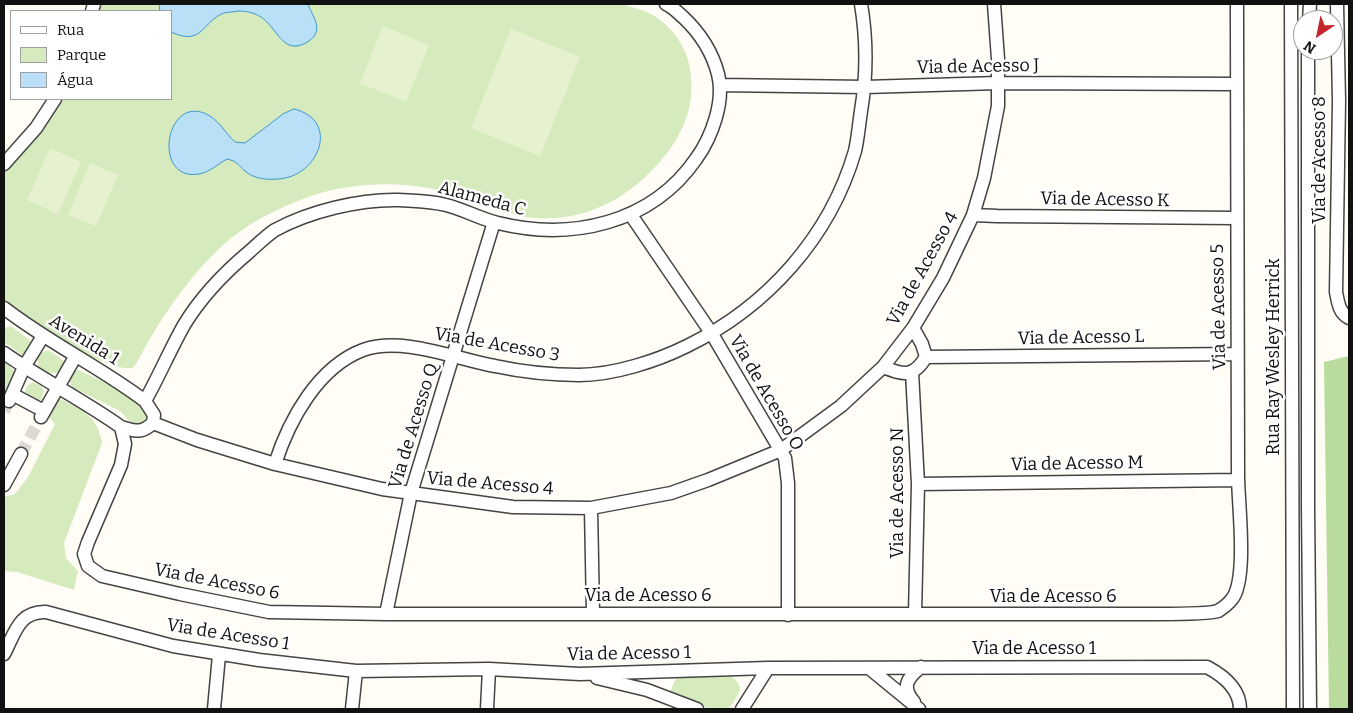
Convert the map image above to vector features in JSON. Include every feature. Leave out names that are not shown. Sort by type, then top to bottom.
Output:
[{"type":"street","points":[[666,4],[696,30],[708,49],[720,84]]},
{"type":"street","name":"Via de Acesso 3","points":[[275,464],[280,448],[306,399],[323,376],[343,360],[364,350],[391,344],[454,355],[492,366],[539,374],[583,375],[627,368],[669,355],[712,334],[729,322],[778,282],[802,253],[826,219],[855,150],[865,87],[865,26],[861,4]]},
{"type":"street","name":"Via de Acesso 4","points":[[153,423],[196,440],[275,464],[382,489],[514,507],[591,508],[671,493],[781,450],[841,406],[883,367],[913,328],[943,278],[974,214],[984,178],[998,106],[994,4]]},
{"type":"street","name":"Via de Acesso 5","points":[[1225,606],[1233,598],[1238,588],[1240,577],[1236,4]]},
{"type":"street","name":"Rua Ray Wesley Herrick","points":[[1291,4],[1293,709]]},
{"type":"street","name":"Via de Acesso 8","points":[[1337,4],[1344,100],[1343,219],[1336,292],[1339,305],[1347,317]]},
{"type":"street","name":"Rua Ray Wesley Herrick","points":[[1308,60],[1310,709]]},
{"type":"street","name":"Via de Acesso J","points":[[720,84],[865,87],[998,83],[1236,84]]},
{"type":"street","name":"Alameda C","points":[[146,401],[184,325],[207,293],[241,258],[274,231],[316,212],[357,204],[396,200],[446,205],[494,222],[536,230],[580,229],[614,220],[645,207],[686,173],[695,161],[712,127],[720,84]]},
{"type":"street","points":[[4,164],[36,128],[54,100]]},
{"type":"street","name":"Via de Acesso O","points":[[631,214],[712,334],[781,450],[787,464],[788,614]]},
{"type":"street","name":"Via de Acesso K","points":[[974,214],[997,216],[1236,218]]},
{"type":"street","name":"Via de Acesso Q","points":[[386,614],[412,494],[494,222]]},
{"type":"street","name":"Avenida 1","points":[[6,313],[75,357],[124,385],[146,401]]},
{"type":"street","points":[[883,367],[902,375],[912,372],[920,366],[926,357],[922,344],[913,328]]},
{"type":"street","points":[[42,336],[24,367],[10,397],[42,414],[75,357]]},
{"type":"street","points":[[4,353],[121,427],[139,432],[148,428],[153,423],[154,415],[146,401]]},
{"type":"street","name":"Via de Acesso L","points":[[926,357],[1237,354]]},
{"type":"street","name":"Via de Acesso N","points":[[912,372],[918,484],[915,614]]},
{"type":"street","name":"Via de Acesso 6","points":[[121,427],[125,444],[121,464],[84,554],[88,566],[102,576],[206,600],[269,612],[386,614],[1158,614],[1217,611],[1225,606]]},
{"type":"street","points":[[4,485],[8,466],[21,454]]},
{"type":"street","name":"Via de Acesso M","points":[[918,484],[1238,480]]},
{"type":"street","points":[[591,508],[594,613]]},
{"type":"street","name":"Via de Acesso 1","points":[[4,654],[21,620],[36,612],[46,612],[173,646],[219,655],[356,671],[489,669],[580,674],[768,668],[1207,667],[1225,678],[1234,688],[1240,709]]},
{"type":"street","points":[[214,709],[219,655]]},
{"type":"street","points":[[920,709],[908,694],[907,686],[911,675],[921,667]]},
{"type":"street","points":[[742,709],[768,668]]},
{"type":"street","points":[[869,668],[920,709]]},
{"type":"street","points":[[487,709],[489,669]]},
{"type":"street","points":[[352,709],[356,671]]},
{"type":"street","points":[[580,674],[647,690],[697,709]]},
{"type":"green space","points":[[97,4],[622,4],[656,17],[678,39],[686,53],[691,73],[691,97],[689,109],[680,132],[656,166],[618,198],[588,212],[555,218],[529,218],[434,189],[388,184],[341,188],[299,200],[275,211],[241,231],[212,256],[168,310],[133,368],[120,367],[86,354],[4,303],[4,168],[58,100],[172,100],[172,10],[95,10]]},
{"type":"green space","points":[[383,26],[429,45],[406,102],[360,83]]},
{"type":"green space","points":[[511,29],[580,57],[540,156],[471,128]]},
{"type":"green space","points":[[50,148],[81,162],[58,214],[27,200]]},
{"type":"green space","points":[[90,163],[118,175],[96,226],[68,215]]},
{"type":"green space","points":[[11,326],[31,341],[31,348],[26,354],[22,355],[4,342],[4,328]]},
{"type":"green space","points":[[48,350],[57,355],[65,365],[59,372],[46,372],[38,362],[39,354]]},
{"type":"green space","points":[[1349,356],[1349,709],[1329,709],[1324,362]]},
{"type":"green space","points":[[4,361],[14,371],[15,382],[4,405]]},
{"type":"green space","points":[[78,370],[139,399],[152,420],[134,426],[120,411],[72,387],[69,379],[72,372]]},
{"type":"green space","points":[[33,382],[41,386],[44,391],[41,400],[25,392],[27,386]]},
{"type":"green space","points":[[61,399],[83,411],[93,420],[97,426],[102,443],[64,543],[66,558],[78,571],[74,590],[17,572],[4,571],[4,497],[15,494],[28,477],[55,424],[45,413],[53,403]]},
{"type":"green space","points":[[678,674],[728,675],[733,677],[740,690],[728,709],[711,709],[670,692]]},
{"type":"water","points":[[160,4],[308,4],[317,28],[314,37],[309,41],[293,46],[282,40],[261,17],[250,12],[239,11],[224,13],[211,21],[196,35],[182,36],[172,32],[172,10],[160,10]]},
{"type":"water","points":[[294,109],[308,115],[317,124],[320,135],[319,147],[313,159],[304,169],[292,176],[278,179],[256,177],[249,174],[235,162],[227,159],[210,170],[199,174],[184,173],[175,166],[170,154],[169,141],[173,128],[180,117],[190,112],[204,113],[218,122],[235,142],[245,143],[283,114]]},
{"type":"tunnel","points":[[4,411],[9,401]]},
{"type":"tunnel","points":[[21,454],[41,417]]}]
